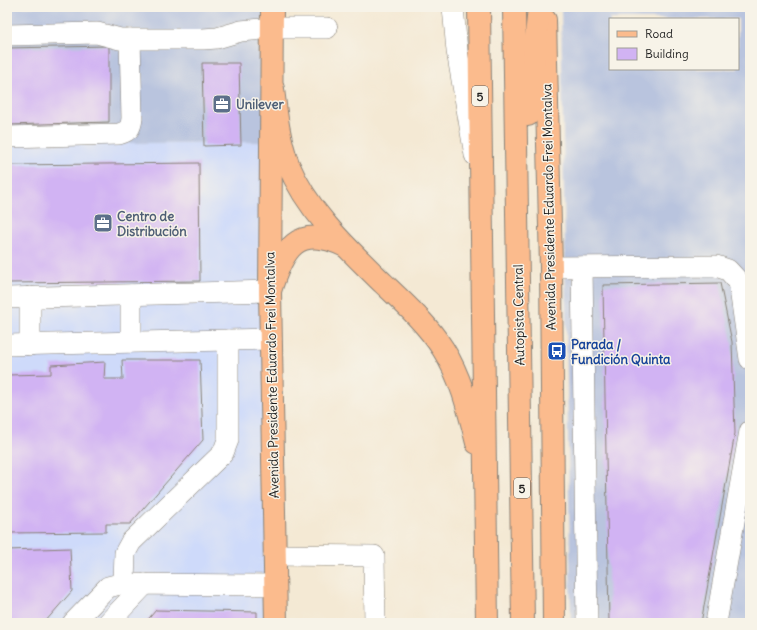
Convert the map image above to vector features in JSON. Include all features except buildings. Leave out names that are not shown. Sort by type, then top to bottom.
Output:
[{"type":"main road","name":"5","points":[[479,7],[487,623]]},
{"type":"main road","name":"Autopista Central","points":[[514,7],[524,623]]},
{"type":"main road","points":[[518,208],[538,7]]},
{"type":"main road","name":"Avenida Presidente Eduardo Frei Montalva","points":[[545,7],[551,267],[554,623]]},
{"type":"main road","name":"Avenida Presidente Eduardo Frei Montalva","points":[[272,18],[273,90],[270,291],[276,623]]},
{"type":"main road","points":[[273,90],[281,139],[295,178],[314,210],[346,246],[420,320],[437,340],[452,365],[473,426],[486,498]]},
{"type":"main road","points":[[270,291],[281,262],[287,252],[296,244],[307,238],[318,236],[346,246]]},
{"type":"lane","points":[[453,7],[457,51],[468,120],[482,184]]},
{"type":"lane","points":[[7,36],[97,33],[120,39],[203,39],[217,38],[272,18],[327,28]]},
{"type":"lane","points":[[7,137],[119,134],[127,132],[131,126],[132,118],[130,39]]},
{"type":"lane","points":[[551,267],[716,266],[728,270],[739,282],[750,359]]},
{"type":"lane","points":[[582,267],[587,623]]},
{"type":"lane","points":[[7,298],[270,291]]},
{"type":"lane","points":[[131,295],[131,342]]},
{"type":"lane","points":[[30,297],[30,344]]},
{"type":"lane","points":[[7,345],[271,339]]},
{"type":"lane","points":[[124,583],[125,554],[131,542],[223,453],[228,440],[228,340]]},
{"type":"lane","points":[[716,623],[750,431]]},
{"type":"lane","points":[[274,555],[374,556],[375,623]]},
{"type":"lane","points":[[73,623],[108,587],[124,583],[276,585]]},
{"type":"lane","points":[[108,623],[145,584]]},
{"type":"shaded area","name":"Unilever","points":[[7,7],[268,7],[268,142],[7,144]]},
{"type":"shaded area","points":[[561,7],[750,7],[750,623],[571,623]]},
{"type":"shaded area","points":[[268,142],[269,623],[7,623],[7,144]]},
{"type":"place","name":"Unilever","points":[[222,104]]},
{"type":"place","name":"Centro de Distribución","points":[[103,223]]},
{"type":"place","name":"Parada / Fundición Quinta","points":[[557,351]]}]
